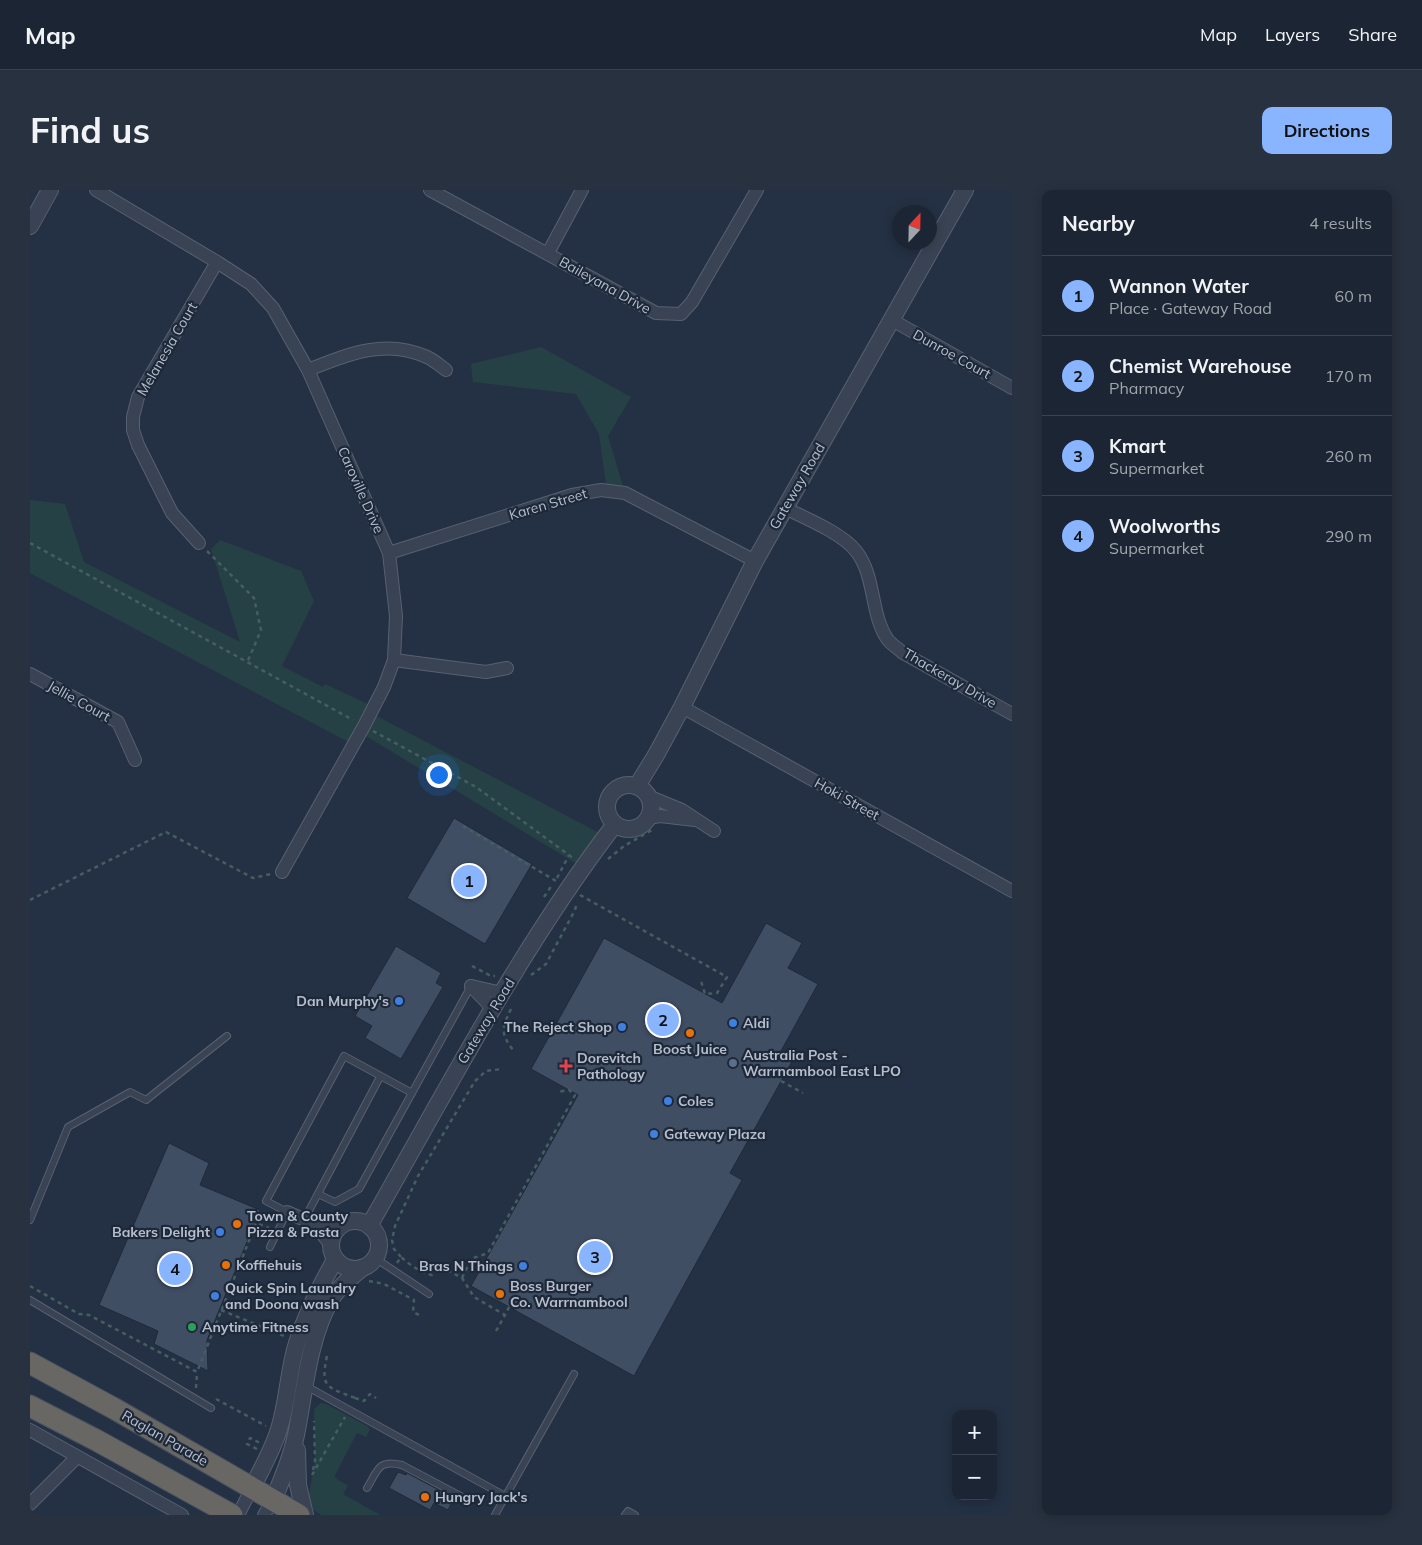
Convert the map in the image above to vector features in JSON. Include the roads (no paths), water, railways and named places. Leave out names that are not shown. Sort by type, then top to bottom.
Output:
[{"type":"highway","name":"Raglan Parade","points":[[30,1363],[115,1409],[252,1488],[269,1507],[299,1515]]},
{"type":"highway","points":[[30,1406],[232,1515]]},
{"type":"street","points":[[30,226],[50,190]]},
{"type":"street","name":"Caroville Drive","points":[[96,190],[251,284],[273,308],[308,370],[389,553],[396,616],[394,660],[384,687],[364,726],[282,872]]},
{"type":"street","name":"Baileyana Drive","points":[[430,190],[656,313],[681,314],[692,302],[757,190]]},
{"type":"street","points":[[548,253],[582,190]]},
{"type":"street","name":"Gateway Road","points":[[643,791],[656,755],[755,562],[965,190]]},
{"type":"street","name":"Melanesia Court","points":[[199,543],[172,513],[138,445],[133,430],[133,416],[138,397],[217,262]]},
{"type":"street","name":"Dunroe Court","points":[[892,320],[1012,388]]},
{"type":"street","points":[[308,370],[346,355],[377,348],[400,348],[428,358],[446,370]]},
{"type":"street","name":"Karen Street","points":[[389,553],[572,495],[601,490],[625,494],[755,562]]},
{"type":"street","name":"Thackeray Drive","points":[[785,508],[845,539],[857,552],[865,569],[880,622],[889,641],[903,652],[1012,714]]},
{"type":"street","points":[[394,660],[486,672],[508,668]]},
{"type":"street","name":"Jellie Court","points":[[30,674],[118,722],[135,760]]},
{"type":"street","name":"Hoki Street","points":[[682,707],[1012,891]]},
{"type":"street","points":[[700,821],[654,817],[640,826],[630,829],[615,824],[607,808],[610,795],[625,785],[643,791],[682,810],[700,821],[714,831]]},
{"type":"street","points":[[643,791],[654,817]]},
{"type":"street","name":"Gateway Road","points":[[369,1226],[493,1009],[508,998],[562,884],[583,865],[615,824]]},
{"type":"street","points":[[471,986],[508,998]]},
{"type":"street","points":[[471,986],[493,1009]]},
{"type":"street","points":[[287,1212],[309,1222],[337,1228]]},
{"type":"street","points":[[309,1222],[343,1266],[367,1270]]},
{"type":"street","points":[[238,1515],[272,1449],[280,1428],[290,1369],[297,1342],[333,1252],[332,1236],[337,1228],[344,1224],[361,1222],[374,1231],[379,1245],[367,1270],[346,1281],[331,1301],[309,1360],[296,1435],[289,1462],[269,1507]]},
{"type":"street","points":[[30,1430],[182,1515]]},
{"type":"street","points":[[296,1435],[298,1485],[305,1515]]},
{"type":"street","points":[[30,1504],[77,1457]]},
{"type":"lane","points":[[318,1194],[334,1202],[359,1189],[471,986]]},
{"type":"lane","points":[[30,1220],[68,1127],[130,1092],[146,1100],[227,1036]]},
{"type":"lane","points":[[270,1247],[287,1212],[266,1201],[344,1056],[412,1094]]},
{"type":"lane","points":[[309,1222],[318,1194],[380,1077]]},
{"type":"lane","points":[[367,1270],[393,1270],[429,1294]]},
{"type":"lane","points":[[30,1300],[211,1408]]},
{"type":"lane","points":[[495,1515],[574,1374]]},
{"type":"lane","points":[[305,1386],[348,1412],[505,1496]]},
{"type":"lane","points":[[368,1488],[381,1465],[392,1463],[402,1465],[468,1500]]},
{"type":"lane","points":[[625,1515],[628,1511],[636,1515]]},
{"type":"place","name":"Wannon Water","points":[[469,881]]},
{"type":"place","name":"Dan Murphy's","points":[[399,1001]]},
{"type":"place","name":"Chemist Warehouse","points":[[663,1020]]},
{"type":"place","name":"Aldi","points":[[733,1023]]},
{"type":"place","name":"The Reject Shop","points":[[622,1027]]},
{"type":"place","name":"Boost Juice","points":[[690,1033]]},
{"type":"place","name":"Australia Post - Warrnambool East LPO","points":[[733,1063]]},
{"type":"place","name":"Dorevitch Pathology","points":[[566,1066]]},
{"type":"place","name":"Coles","points":[[668,1101]]},
{"type":"place","name":"Gateway Plaza","points":[[654,1134]]},
{"type":"place","name":"Town & County Pizza & Pasta","points":[[237,1224]]},
{"type":"place","name":"Bakers Delight","points":[[220,1232]]},
{"type":"place","name":"Kmart","points":[[595,1257]]},
{"type":"place","name":"Koffiehuis","points":[[226,1265]]},
{"type":"place","name":"Bras N Things","points":[[523,1266]]},
{"type":"place","name":"Woolworths","points":[[175,1269]]},
{"type":"place","name":"Boss Burger Co. Warrnambool","points":[[500,1294]]},
{"type":"place","name":"Quick Spin Laundry and Doona wash","points":[[215,1296]]},
{"type":"place","name":"Anytime Fitness","points":[[192,1327]]},
{"type":"place","name":"Hungry Jack's","points":[[425,1497]]}]
